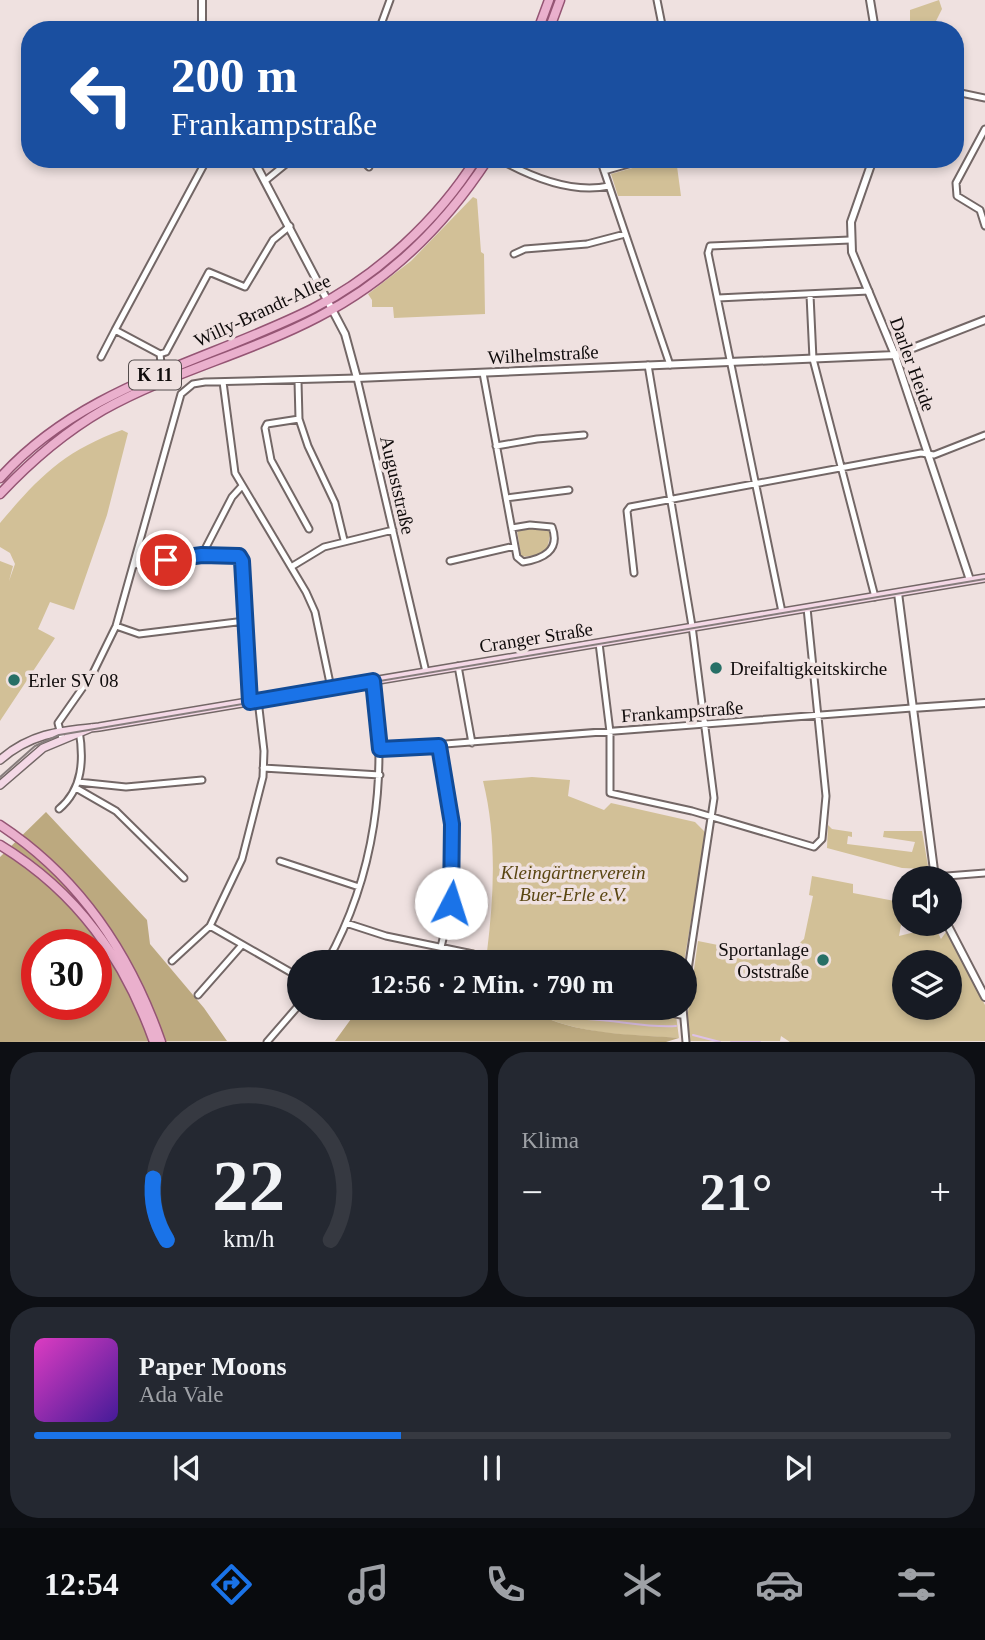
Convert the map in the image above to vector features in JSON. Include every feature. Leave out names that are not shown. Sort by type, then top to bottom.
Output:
[{"type":"main road","points":[[541,21],[549,0]]},
{"type":"main road","points":[[552,21],[560,0]]},
{"type":"main road","name":"Willy-Brandt-Allee","points":[[0,478],[42,439],[71,417],[162,372],[169,358],[327,300],[392,254],[415,234],[469,168]]},
{"type":"main road","name":"Willy-Brandt-Allee","points":[[0,494],[51,446],[102,411],[288,332],[333,309],[384,274],[415,248],[454,206],[481,168]]},
{"type":"main road","name":"Cranger Straße","points":[[0,785],[43,748],[79,731],[92,728],[985,578]]},
{"type":"main road","name":"Cranger Straße","points":[[0,760],[30,739],[57,730],[79,731]]},
{"type":"main road","points":[[0,825],[50,863],[105,927],[140,984],[161,1041]]},
{"type":"main road","points":[[0,845],[42,874],[70,898],[99,932],[135,992],[154,1041]]},
{"type":"street","points":[[202,0],[202,21]]},
{"type":"street","points":[[382,21],[390,0]]},
{"type":"street","points":[[657,0],[661,21]]},
{"type":"street","points":[[870,0],[874,21]]},
{"type":"street","points":[[964,94],[985,98]]},
{"type":"street","points":[[985,129],[956,183],[957,196],[979,210],[985,224]]},
{"type":"street","points":[[101,358],[202,168]]},
{"type":"street","name":"Auguststraße","points":[[258,168],[333,309],[351,349],[426,672]]},
{"type":"street","points":[[265,181],[281,168]]},
{"type":"street","points":[[520,168],[556,183],[585,187],[609,186]]},
{"type":"street","points":[[603,168],[670,365]]},
{"type":"street","points":[[604,172],[617,168]]},
{"type":"street","name":"Darler Heide","points":[[870,168],[851,222],[852,252],[895,355],[970,580]]},
{"type":"street","points":[[162,372],[209,272],[245,287],[273,240],[290,226]]},
{"type":"street","points":[[514,254],[525,249],[587,244],[625,234]]},
{"type":"street","points":[[782,612],[708,253],[710,246],[850,240]]},
{"type":"street","points":[[718,298],[869,291]]},
{"type":"street","points":[[810,295],[813,359],[875,597]]},
{"type":"street","name":"Wilhelmstraße","points":[[134,565],[181,394],[193,384],[895,355],[985,320]]},
{"type":"street","points":[[115,330],[169,358]]},
{"type":"street","points":[[648,365],[692,627],[714,798],[691,950]]},
{"type":"street","points":[[483,373],[517,557],[523,562],[549,554],[554,529],[546,526],[512,528]]},
{"type":"street","points":[[298,381],[299,419],[308,446],[335,503],[344,540]]},
{"type":"street","points":[[223,382],[235,474],[315,612],[331,688]]},
{"type":"street","points":[[299,419],[267,425],[265,428],[271,460],[309,529]]},
{"type":"street","points":[[496,446],[584,435]]},
{"type":"street","points":[[634,573],[627,511],[630,507],[928,453],[934,455],[985,435]]},
{"type":"street","points":[[202,555],[232,497],[242,486]]},
{"type":"street","points":[[506,498],[569,490]]},
{"type":"street","points":[[290,567],[324,547],[393,530]]},
{"type":"street","points":[[450,561],[515,546]]},
{"type":"street","points":[[62,738],[57,730],[58,723],[93,673],[116,626],[134,565],[202,555],[239,556],[263,768],[258,803],[242,859],[210,926],[172,961]]},
{"type":"street","points":[[898,593],[932,866]]},
{"type":"street","points":[[599,643],[610,732],[607,791],[817,847],[822,839],[826,796],[807,608]]},
{"type":"street","points":[[116,626],[139,634],[245,621]]},
{"type":"street","points":[[458,666],[472,743]]},
{"type":"street","points":[[333,950],[359,887],[376,818],[380,749],[373,681]]},
{"type":"street","name":"Frankampstraße","points":[[380,749],[985,703]]},
{"type":"street","points":[[60,809],[77,785],[82,757],[79,731]]},
{"type":"street","points":[[439,746],[454,846],[451,903],[441,947]]},
{"type":"street","points":[[263,768],[380,775]]},
{"type":"street","points":[[77,785],[126,787],[202,780]]},
{"type":"street","points":[[77,785],[116,811],[184,878]]},
{"type":"street","points":[[280,861],[359,887]]},
{"type":"street","points":[[962,875],[985,873]]},
{"type":"street","points":[[346,923],[386,936],[455,950]]},
{"type":"street","points":[[210,926],[287,970]]},
{"type":"street","points":[[953,936],[985,997]]},
{"type":"street","points":[[198,995],[242,945]]},
{"type":"street","points":[[267,1041],[287,1018]]},
{"type":"street","points":[[683,1020],[685,1041]]},
{"type":"green space","points":[[939,0],[942,9],[936,21],[910,21],[910,10]]},
{"type":"green space","points":[[633,168],[677,168],[681,196],[618,196],[611,174]]},
{"type":"green space","points":[[473,197],[477,199],[481,252],[484,254],[485,314],[394,318],[393,307],[372,307],[368,294],[411,261]]},
{"type":"green space","points":[[122,430],[128,433],[107,515],[74,610],[50,602],[38,629],[55,638],[0,721],[0,561],[13,566],[9,581],[15,564],[10,553],[0,547],[0,523],[54,467],[84,447]]},
{"type":"green space","points":[[549,528],[551,531],[546,554],[521,557],[517,529]]},
{"type":"green space","name":"Kleingärtnerverein Buer-Erle e.V.","points":[[532,777],[570,780],[568,796],[604,810],[611,803],[695,822],[706,833],[686,950],[487,950],[493,866],[491,823],[483,781]]},
{"type":"green space","points":[[828,825],[832,829],[852,832],[852,837],[848,836],[847,844],[912,852],[915,842],[883,837],[884,831],[922,831],[928,866],[894,866],[827,848]]},
{"type":"green space","name":"Sportanlage Oststraße","points":[[812,876],[853,884],[853,893],[892,900],[892,936],[940,936],[941,939],[948,936],[956,950],[892,950],[892,1020],[962,1020],[962,962],[985,1005],[985,1041],[790,1042],[781,1036],[780,1041],[690,1041],[687,1020],[697,1020],[698,941],[783,958],[804,939],[813,896],[809,895]]},
{"type":"green space","name":"Kleingärtnerverein Buer-Erle e.V.","points":[[453,946],[476,950],[453,950]]},
{"type":"green space","points":[[551,1020],[677,1020],[679,1038],[601,1032]]},
{"type":"shaded area","points":[[46,812],[147,920],[150,944],[204,1008],[227,1041],[0,1042],[0,857]]},
{"type":"shaded area","points":[[350,1020],[551,1020],[600,1032],[679,1038],[666,1042],[335,1041]]},
{"type":"waterway","points":[[598,1020],[676,1026]]},
{"type":"waterway","points":[[693,1035],[720,1042]]},
{"type":"waterway","points":[[731,1042],[760,1042]]},
{"type":"tram line","points":[[0,777],[35,746],[59,735],[985,579]]},
{"type":"place","name":"Dreifaltigkeitskirche","points":[[716,668]]},
{"type":"place","name":"Erler SV 08","points":[[14,680]]},
{"type":"place","name":"Sportanlage Oststraße","points":[[823,960]]},
{"type":"route","points":[[166,560],[233,554],[239,556],[242,561],[250,702],[373,681],[379,716],[380,749],[439,746],[454,846],[451,903]]}]
